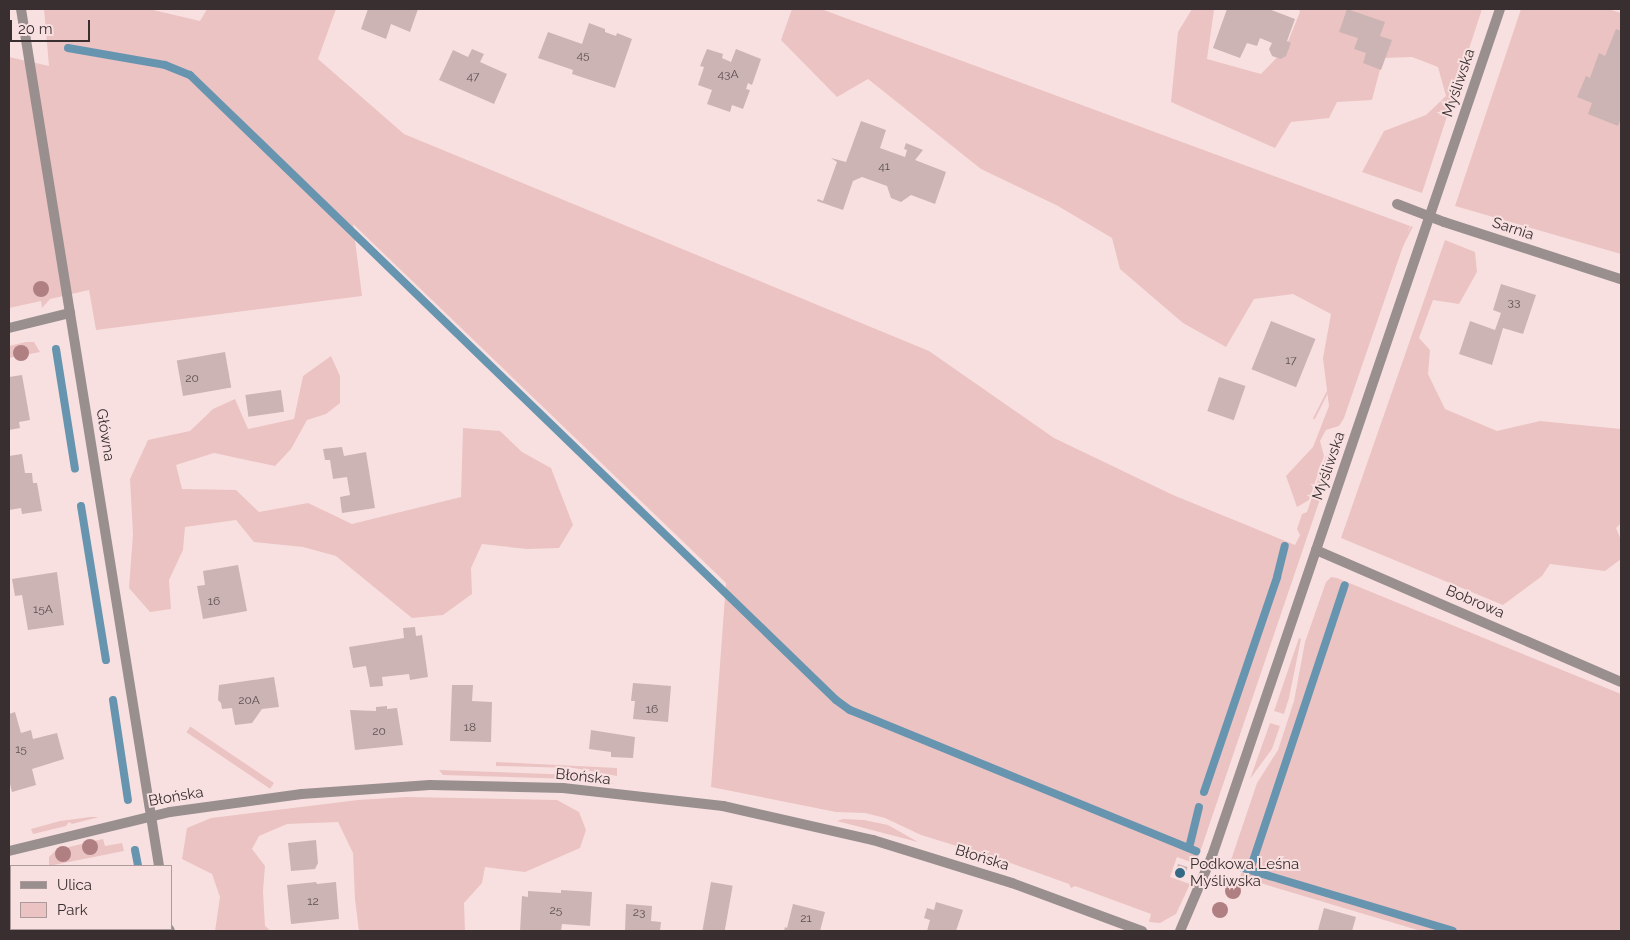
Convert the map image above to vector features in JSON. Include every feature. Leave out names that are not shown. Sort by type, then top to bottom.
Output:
[{"type":"street","name":"Główna","points":[[21,9],[159,865]]},
{"type":"street","name":"Myśliwska","points":[[1180,931],[1212,856],[1500,9]]},
{"type":"street","name":"Sarnia","points":[[1397,204],[1621,279]]},
{"type":"street","points":[[9,328],[70,313]]},
{"type":"street","name":"Bobrowa","points":[[1316,550],[1621,682]]},
{"type":"street","name":"Błońska","points":[[9,851],[151,816],[302,794],[430,785],[563,788],[724,806],[873,840],[1012,883],[1142,931]]},
{"type":"green space","points":[[44,9],[149,9],[200,21],[207,9],[336,9],[318,59],[404,134],[929,351],[1054,438],[1173,495],[1295,545],[1300,535],[1297,529],[1302,514],[1307,512],[1326,456],[1334,458],[1196,864],[1177,857],[1170,877],[1190,884],[1176,914],[1160,923],[1149,922],[1151,914],[1075,886],[1071,888],[1069,884],[999,859],[921,835],[885,818],[865,813],[836,812],[711,787],[726,583],[353,224],[362,296],[96,330],[89,290],[50,299],[42,308],[41,301],[9,308],[9,57],[49,66]]},
{"type":"green space","points":[[792,9],[821,9],[1410,226],[1344,418],[1339,426],[1326,430],[1320,441],[1324,456],[1309,500],[1297,507],[1286,476],[1313,447],[1329,406],[1323,358],[1331,314],[1293,294],[1254,299],[1226,347],[1183,323],[1120,269],[1112,238],[1058,206],[981,169],[868,79],[837,97],[781,40]]},
{"type":"green space","points":[[1192,9],[1214,10],[1207,59],[1261,74],[1285,49],[1300,12],[1299,9],[1482,9],[1422,193],[1362,172],[1384,131],[1426,115],[1446,96],[1438,67],[1412,57],[1383,58],[1372,100],[1337,102],[1329,118],[1291,122],[1275,148],[1171,102],[1178,32]]},
{"type":"green space","points":[[1521,9],[1608,9],[1621,13],[1621,254],[1455,206]]},
{"type":"green space","points":[[1411,226],[1413,227],[1315,419],[1313,418]]},
{"type":"green space","points":[[1445,240],[1475,252],[1477,272],[1459,304],[1433,300],[1419,338],[1430,350],[1428,374],[1445,409],[1497,431],[1540,421],[1621,429],[1621,523],[1616,528],[1621,540],[1621,559],[1605,571],[1550,564],[1542,576],[1503,605],[1341,538]]},
{"type":"green space","points":[[34,342],[40,352],[9,358],[9,346]]},
{"type":"green space","points":[[331,356],[340,376],[340,403],[326,414],[307,420],[291,449],[275,466],[214,453],[176,465],[182,489],[236,490],[259,512],[308,503],[352,524],[461,497],[463,428],[500,431],[522,452],[551,468],[573,525],[559,548],[527,549],[482,544],[471,568],[472,594],[443,615],[412,618],[336,556],[303,547],[254,542],[236,520],[185,527],[183,550],[169,580],[171,609],[150,612],[129,588],[133,534],[130,479],[148,440],[190,431],[213,409],[235,399],[248,429],[294,419],[303,376]]},
{"type":"green space","points":[[1331,577],[1621,694],[1621,931],[1421,931],[1240,877],[1244,865],[1231,860],[1257,783],[1278,750],[1294,701],[1305,642],[1326,582]]},
{"type":"green space","points":[[1299,638],[1301,639],[1284,714],[1274,711]]},
{"type":"green space","points":[[1270,723],[1280,726],[1272,749],[1250,779]]},
{"type":"green space","points":[[190,727],[274,783],[270,789],[186,732]]},
{"type":"green space","points":[[496,762],[617,768],[617,776],[574,768],[496,766]]},
{"type":"green space","points":[[439,770],[577,775],[615,784],[571,779],[443,775]]},
{"type":"green space","points":[[407,797],[557,800],[579,812],[586,830],[580,848],[525,872],[485,867],[482,883],[464,903],[465,931],[359,931],[355,899],[353,853],[338,822],[287,824],[259,836],[252,849],[265,866],[263,891],[265,926],[271,931],[215,931],[220,897],[212,874],[182,859],[187,828],[211,818],[358,800]]},
{"type":"green space","points":[[99,817],[72,824],[69,822],[66,826],[33,834],[31,829],[60,821]]},
{"type":"green space","points":[[843,819],[864,820],[888,825],[918,842],[837,821]]},
{"type":"green space","points":[[103,839],[105,846],[122,843],[124,851],[49,865],[49,857],[56,850]]},
{"type":"building","points":[[368,9],[418,9],[410,32],[391,24],[386,39],[361,29]]},
{"type":"building","points":[[1227,9],[1269,9],[1295,19],[1287,41],[1291,43],[1286,56],[1281,59],[1272,56],[1269,49],[1272,43],[1260,38],[1257,46],[1247,43],[1240,58],[1213,48]]},
{"type":"building","points":[[1347,9],[1385,22],[1380,36],[1392,40],[1381,70],[1363,63],[1366,53],[1354,49],[1358,38],[1339,32]]},
{"type":"building","points":[[589,23],[605,29],[605,32],[616,36],[617,33],[632,39],[615,88],[572,74],[573,70],[538,58],[548,32],[582,44]]},
{"type":"building","points":[[1616,29],[1621,31],[1621,118],[1618,126],[1588,114],[1592,103],[1577,97],[1586,76],[1590,78],[1599,53],[1605,56]]},
{"type":"building","points":[[472,49],[484,54],[480,62],[507,74],[494,104],[439,80],[453,50],[468,57]]},
{"type":"building","points":[[707,49],[723,54],[722,58],[731,62],[736,49],[761,59],[752,85],[748,83],[746,89],[750,90],[743,109],[732,105],[730,112],[707,104],[712,90],[698,85],[704,67],[700,66]]},
{"type":"building","points":[[861,121],[886,130],[880,148],[905,157],[907,150],[904,149],[906,143],[923,150],[915,160],[946,172],[935,204],[911,195],[901,202],[891,198],[887,186],[862,177],[853,181],[843,210],[817,201],[818,199],[823,201],[837,162],[831,158],[846,162]]},
{"type":"building","points":[[1501,284],[1536,295],[1523,334],[1503,328],[1492,365],[1459,354],[1470,321],[1495,330],[1501,313],[1493,310]]},
{"type":"building","points":[[1271,321],[1316,339],[1296,387],[1252,369]]},
{"type":"building","points":[[225,352],[231,387],[183,396],[177,361]]},
{"type":"building","points":[[22,375],[30,420],[19,422],[20,428],[9,430],[9,377]]},
{"type":"building","points":[[1219,377],[1245,386],[1234,420],[1207,411]]},
{"type":"building","points":[[281,390],[284,412],[248,417],[245,395]]},
{"type":"building","points":[[342,447],[344,456],[366,452],[375,508],[342,513],[340,497],[350,495],[347,477],[333,479],[330,460],[325,460],[323,449]]},
{"type":"building","points":[[22,454],[25,473],[32,473],[33,483],[37,483],[42,511],[22,514],[21,508],[9,510],[9,456]]},
{"type":"building","points":[[238,565],[247,611],[203,619],[197,586],[205,585],[203,571]]},
{"type":"building","points":[[57,572],[64,625],[28,630],[22,595],[15,596],[12,579]]},
{"type":"building","points":[[415,627],[416,636],[422,635],[428,677],[410,680],[409,674],[382,677],[383,686],[370,687],[366,666],[353,668],[349,647],[404,638],[403,628]]},
{"type":"building","points":[[274,677],[279,707],[262,709],[252,723],[235,725],[232,708],[222,709],[221,703],[218,700],[219,685]]},
{"type":"building","points":[[633,683],[671,686],[668,722],[633,719],[635,701],[631,701]]},
{"type":"building","points":[[452,685],[473,685],[472,701],[492,702],[491,742],[450,741]]},
{"type":"building","points":[[387,706],[387,709],[397,708],[403,745],[355,750],[350,710],[376,711],[376,707]]},
{"type":"building","points":[[15,712],[21,733],[31,730],[33,739],[57,733],[64,759],[32,769],[36,785],[12,792],[9,780],[9,714]]},
{"type":"building","points":[[591,730],[635,737],[633,758],[611,757],[611,752],[589,749]]},
{"type":"building","points":[[316,840],[318,863],[315,869],[291,871],[288,843]]},
{"type":"building","name":"Podkowa Leśna Myśliwska","points":[[1178,864],[1188,867],[1184,878],[1174,875]]},
{"type":"building","points":[[9,878],[10,930],[12,930],[9,931]]},
{"type":"building","points":[[316,882],[317,884],[336,882],[339,919],[291,924],[287,885]]},
{"type":"building","points":[[711,882],[733,886],[725,931],[702,931]]},
{"type":"building","points":[[561,890],[592,892],[590,926],[562,924],[561,931],[520,931],[522,896],[528,897],[528,891],[561,893]]},
{"type":"building","points":[[936,902],[963,910],[956,931],[927,931],[930,920],[924,918],[927,908],[934,910]]},
{"type":"building","points":[[626,904],[652,906],[651,921],[661,922],[660,931],[625,931]]},
{"type":"building","points":[[793,904],[825,912],[820,931],[784,931],[785,927],[787,928]]},
{"type":"building","points":[[1324,908],[1356,917],[1352,931],[1318,930]]},
{"type":"waterway","points":[[68,48],[165,65],[190,75],[836,700],[850,710],[1196,851]]},
{"type":"waterway","points":[[56,349],[75,469]]},
{"type":"waterway","points":[[81,506],[106,660]]},
{"type":"waterway","points":[[1204,792],[1277,577],[1285,546]]},
{"type":"waterway","points":[[1250,870],[1345,585]]},
{"type":"waterway","points":[[113,700],[128,800]]},
{"type":"waterway","points":[[1189,848],[1199,807]]},
{"type":"waterway","points":[[135,850],[138,865]]},
{"type":"waterway","points":[[1243,868],[1453,931]]},
{"type":"place","name":"Podkowa Leśna Myśliwska","points":[[1180,873]]}]
